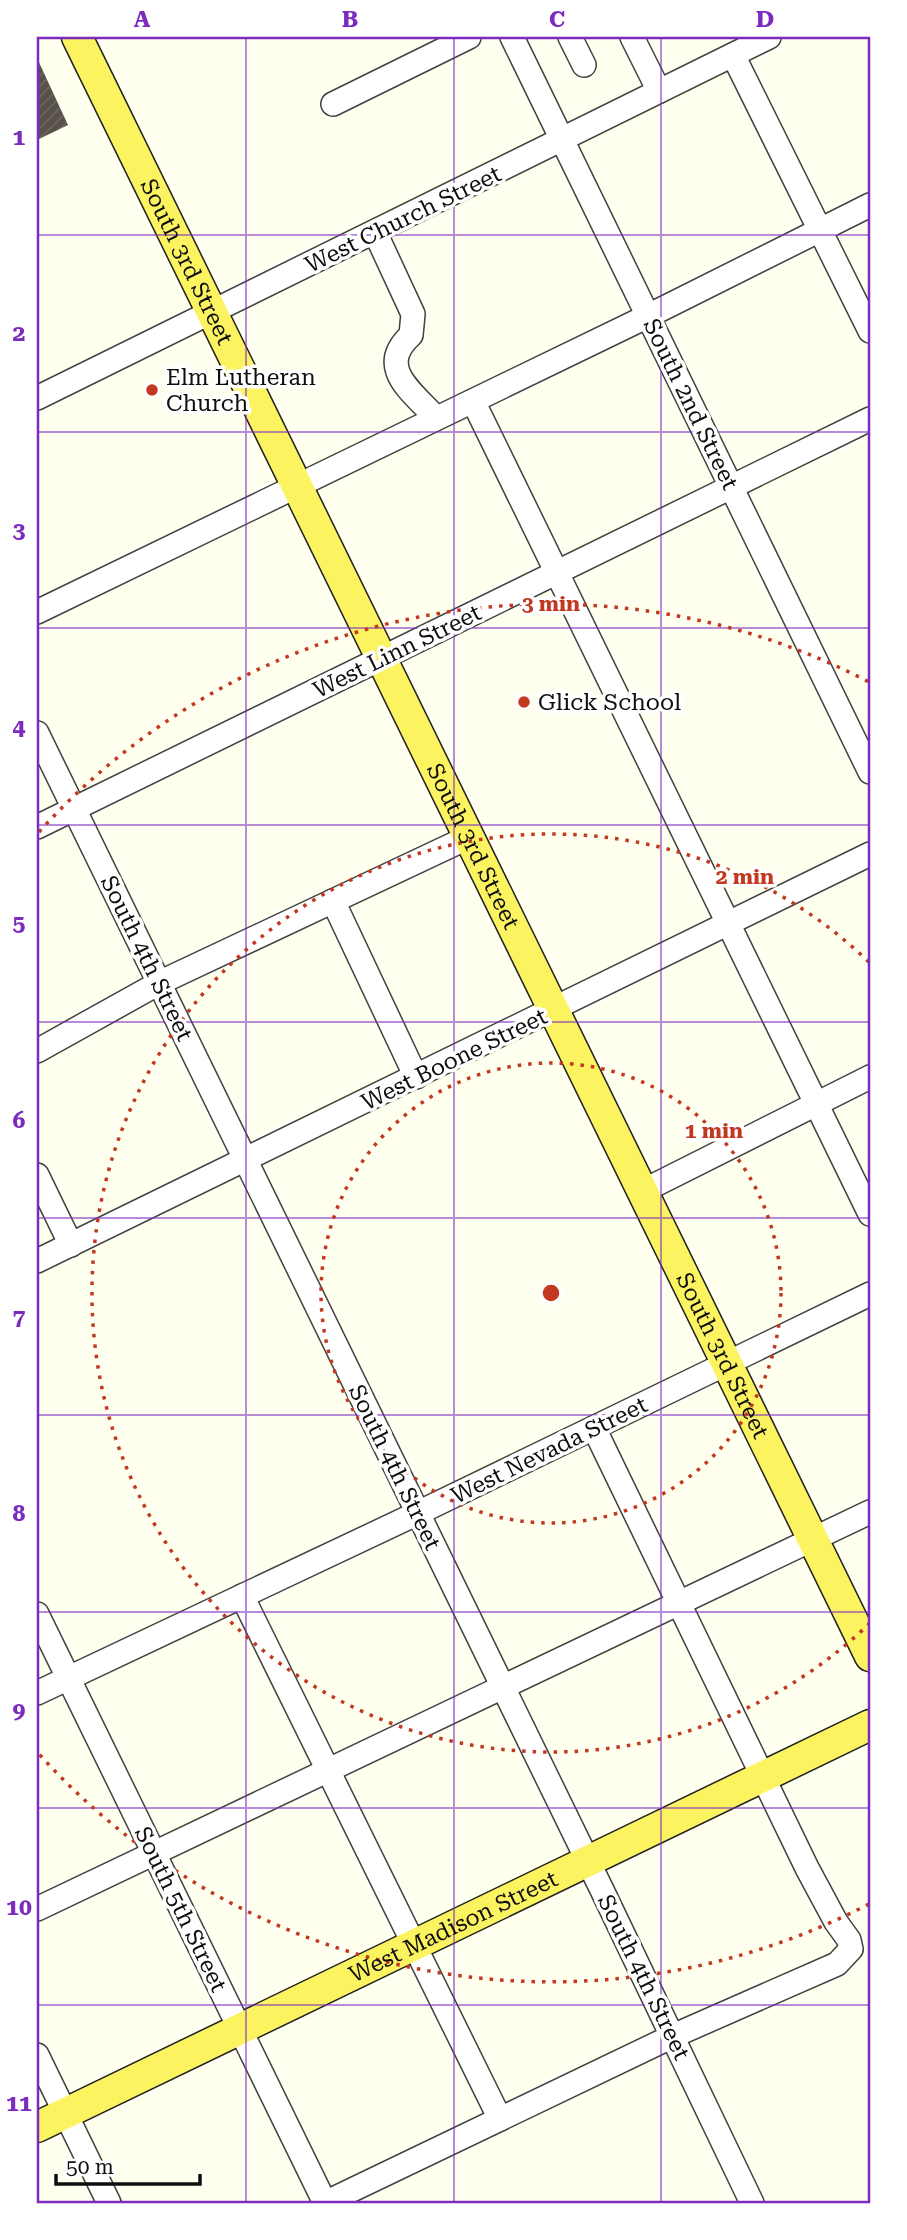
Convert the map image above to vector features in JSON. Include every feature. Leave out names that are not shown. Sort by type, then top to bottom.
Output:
[{"type":"main road","name":"South 3rd Street","points":[[77,37],[870,1656]]},
{"type":"main road","name":"West Madison Street","points":[[37,2127],[870,1726]]},
{"type":"street","points":[[333,104],[469,37]]},
{"type":"street","name":"South 2nd Street","points":[[512,37],[870,772]]},
{"type":"street","points":[[570,37],[584,65]]},
{"type":"street","points":[[632,37],[659,91]]},
{"type":"street","name":"West Church Street","points":[[37,398],[769,37]]},
{"type":"street","points":[[733,55],[870,331]]},
{"type":"street","points":[[37,612],[648,316],[870,205]]},
{"type":"street","points":[[375,232],[413,313],[411,335],[396,355],[396,372],[436,418]]},
{"type":"street","points":[[473,401],[870,1214]]},
{"type":"street","name":"West Linn Street","points":[[37,827],[870,419]]},
{"type":"street","name":"South 4th Street","points":[[37,733],[589,1863],[752,2203]]},
{"type":"street","points":[[37,1051],[159,983],[469,837]]},
{"type":"street","name":"West Boone Street","points":[[37,1261],[870,855]]},
{"type":"street","points":[[333,901],[416,1077]]},
{"type":"street","points":[[643,1191],[870,1077]]},
{"type":"street","points":[[37,1175],[71,1245]]},
{"type":"street","name":"West Nevada Street","points":[[37,1693],[418,1513],[870,1294]]},
{"type":"street","points":[[325,2203],[673,2036],[837,1964],[850,1949],[849,1940],[836,1922],[807,1868],[594,1428]]},
{"type":"street","points":[[37,1909],[870,1512]]},
{"type":"street","points":[[242,1596],[500,2119]]},
{"type":"street","name":"South 5th Street","points":[[37,1614],[325,2203]]},
{"type":"street","points":[[37,2055],[109,2203]]},
{"type":"building","points":[[37,58],[68,125],[37,140]]},
{"type":"place","name":"Elm Lutheran Church","points":[[152,390]]},
{"type":"place","name":"Glick School","points":[[524,702]]}]
